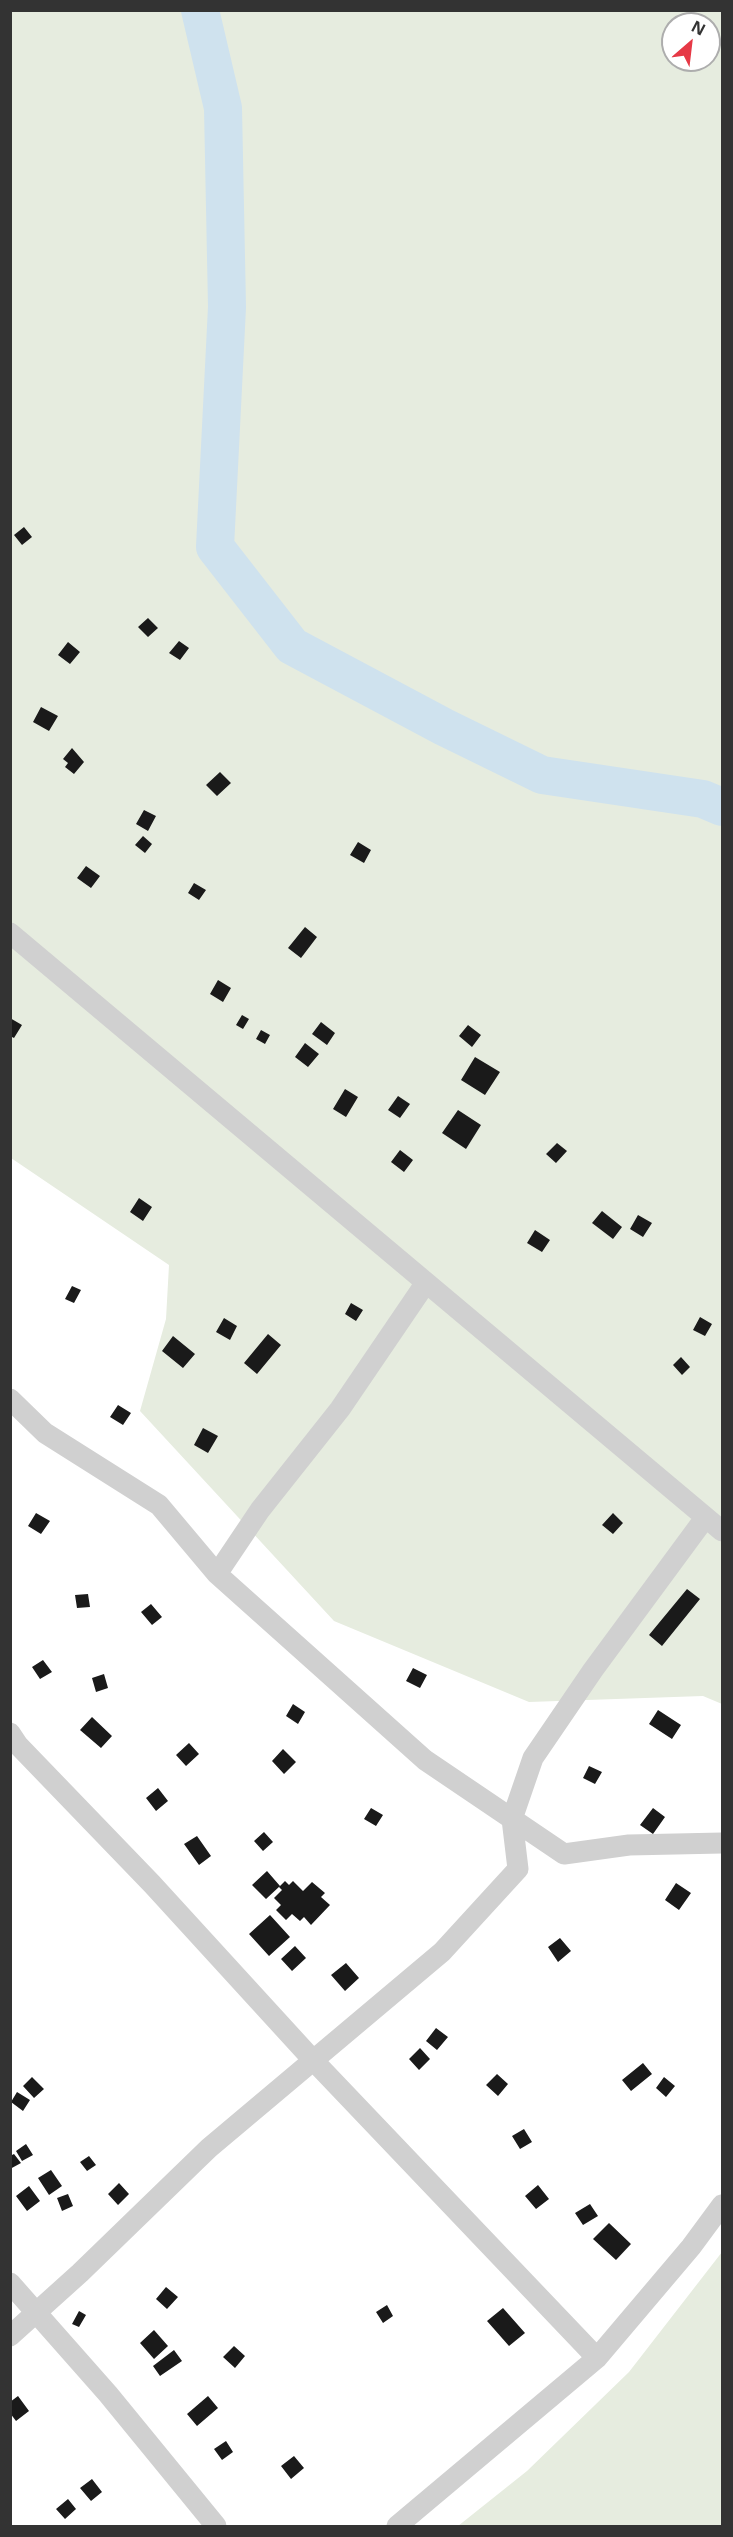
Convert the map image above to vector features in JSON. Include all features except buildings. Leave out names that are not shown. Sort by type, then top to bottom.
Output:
[{"type":"street","points":[[10,933],[425,1284],[723,1531]]},
{"type":"street","points":[[217,1574],[260,1510],[340,1409],[425,1284]]},
{"type":"street","points":[[10,1399],[45,1433],[159,1505],[217,1574],[425,1760],[564,1854],[629,1845],[723,1843]]},
{"type":"street","points":[[10,2336],[36,2314],[209,2148],[441,1952],[518,1869],[512,1819],[533,1758],[600,1661],[705,1518]]},
{"type":"street","points":[[10,1733],[18,1745],[152,1884],[312,2059],[597,2358]]},
{"type":"street","points":[[398,2526],[597,2358],[723,2205]]},
{"type":"street","points":[[10,2283],[108,2394],[216,2526]]},
{"type":"shaded area","points":[[11,11],[722,11],[722,1704],[703,1696],[529,1702],[334,1621],[140,1411],[166,1319],[169,1265],[11,1158]]},
{"type":"shaded area","points":[[722,2252],[722,2526],[458,2526],[527,2471],[629,2372]]},
{"type":"waterway","points":[[200,10],[223,108],[227,307],[215,547],[292,646],[444,727],[542,775],[703,799],[722,807]]}]
